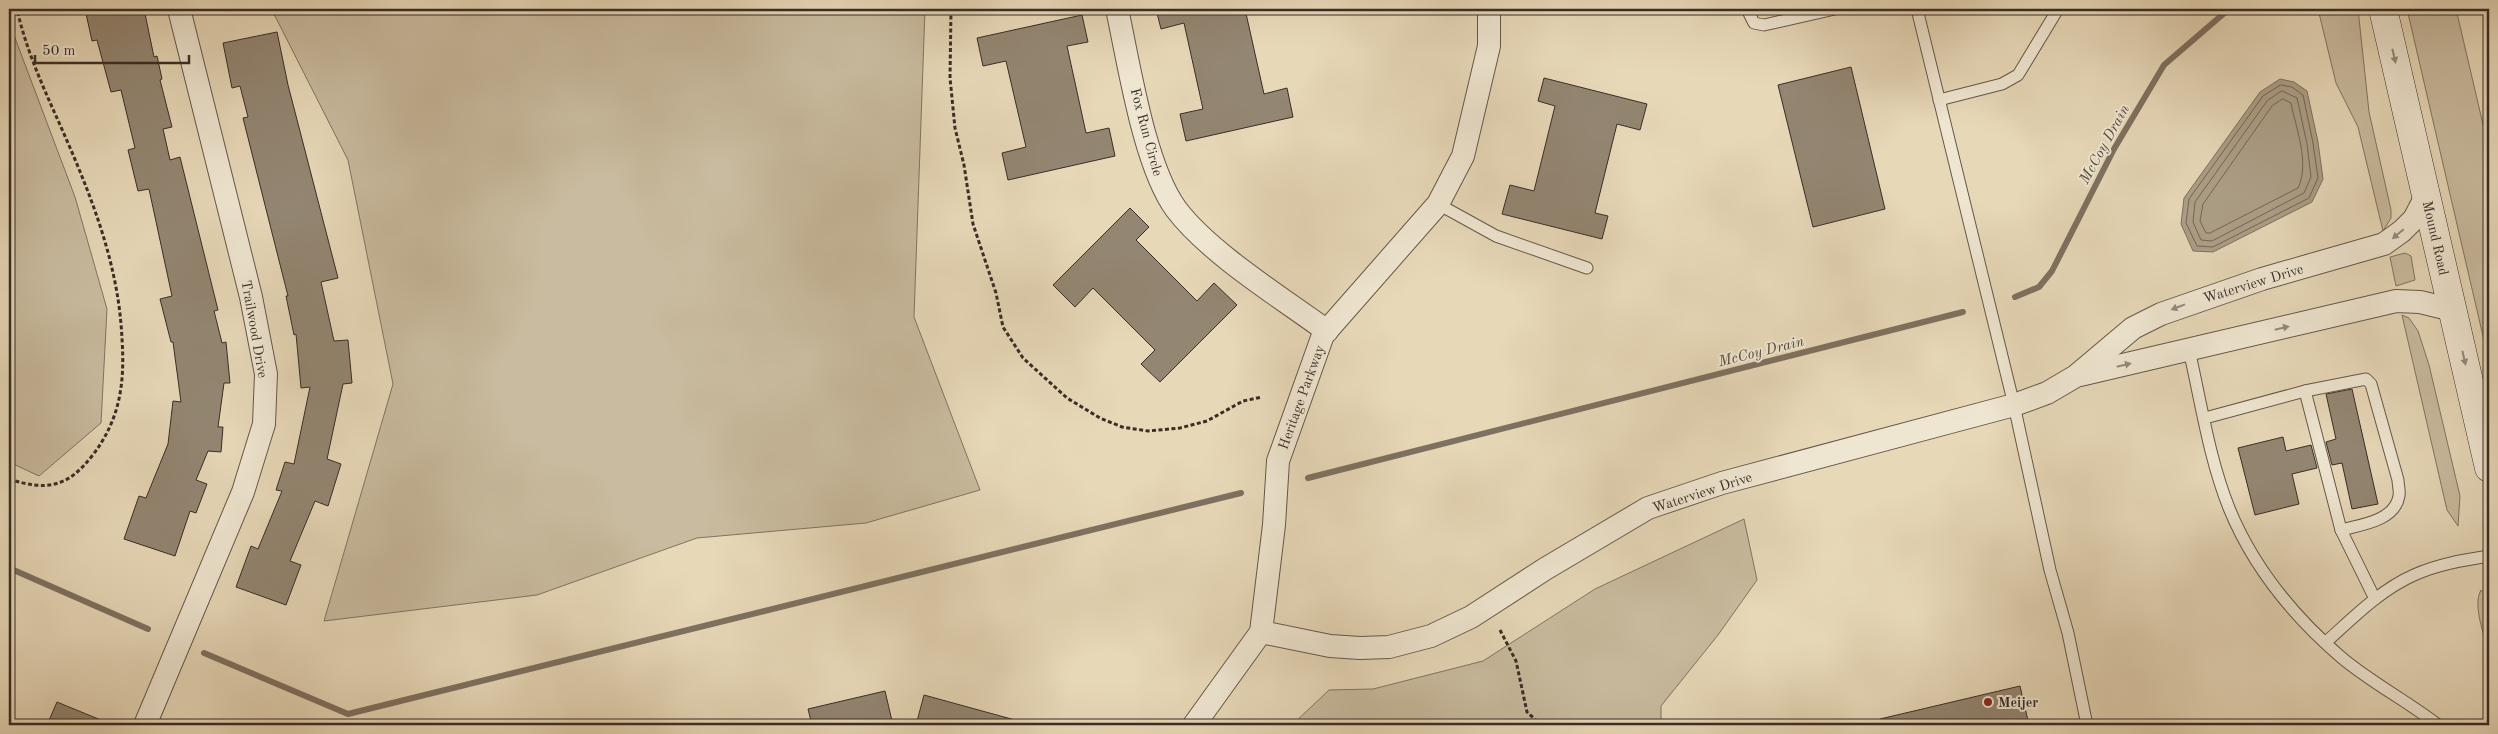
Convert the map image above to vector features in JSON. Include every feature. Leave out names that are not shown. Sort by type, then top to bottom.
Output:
[{"type":"main road","name":"Mound Road","points":[[2383,9],[2489,468]]},
{"type":"street","name":"Trailwood Drive","points":[[146,725],[244,492],[264,424],[266,374],[251,297],[179,9]]},
{"type":"street","name":"Fox Run Circle","points":[[1117,9],[1152,155],[1162,185],[1177,210],[1214,248],[1327,331]]},
{"type":"street","name":"Heritage Parkway","points":[[1194,725],[1261,632],[1274,525],[1278,461],[1323,336],[1438,204],[1463,156],[1489,46],[1489,9]]},
{"type":"street","name":"Waterview Drive","points":[[1261,632],[1330,646],[1360,648],[1389,647],[1431,636],[1471,617],[1544,569],[1648,508],[1722,483],[2014,405],[2047,392],[2076,376],[2133,328],[2160,314],[2262,279],[2384,244],[2402,231],[2414,219],[2426,196]]},
{"type":"street","name":"Waterview Drive","points":[[2076,376],[2396,301],[2420,302],[2453,310]]},
{"type":"lane","points":[[1747,9],[1754,23],[1764,25],[1835,9]]},
{"type":"lane","points":[[1917,9],[2014,405],[2050,570],[2068,633],[2087,725]]},
{"type":"lane","points":[[1939,100],[2002,84],[2018,75],[2058,9]]},
{"type":"lane","points":[[1438,204],[1496,236],[1587,268]]},
{"type":"lane","points":[[2189,350],[2219,477],[2241,535],[2272,585],[2288,607],[2326,642],[2386,692],[2438,725]]},
{"type":"lane","points":[[2205,418],[2305,392],[2366,379],[2371,384],[2398,480],[2399,496],[2393,508],[2380,519],[2341,530]]},
{"type":"lane","points":[[2305,392],[2341,530],[2375,599]]},
{"type":"lane","points":[[2326,642],[2394,585],[2431,568],[2489,556]]},
{"type":"path","points":[[9,479],[41,487],[50,486],[74,476],[103,441],[115,419],[124,359],[121,313],[113,270],[96,211],[29,53],[17,9]]},
{"type":"path","points":[[951,9],[950,78],[954,128],[964,164],[973,224],[996,293],[1003,326],[1022,358],[1067,398],[1100,418],[1122,427],[1148,431],[1180,428],[1207,421],[1243,401],[1262,397]]},
{"type":"path","points":[[1500,630],[1516,662],[1528,712],[1541,725]]},
{"type":"shaded area","points":[[265,9],[925,9],[914,317],[980,490],[866,523],[697,538],[537,595],[324,621],[393,384],[348,160],[275,16]]},
{"type":"shaded area","points":[[2318,9],[2358,9],[2369,112],[2391,210],[2391,218],[2383,231],[2358,127],[2336,83]]},
{"type":"shaded area","points":[[2407,9],[2456,9],[2489,150],[2489,362]]},
{"type":"shaded area","points":[[9,22],[75,197],[107,309],[101,423],[39,476],[9,462]]},
{"type":"shaded area","points":[[2405,253],[2411,256],[2415,280],[2396,286],[2390,257]]},
{"type":"shaded area","points":[[2402,315],[2409,318],[2418,331],[2429,365],[2460,496],[2458,526],[2447,510]]},
{"type":"shaded area","points":[[1744,519],[1757,580],[1718,635],[1661,706],[1661,725],[1292,725],[1329,690],[1373,689],[1483,661],[1595,589]]},
{"type":"shaded area","points":[[2481,590],[2489,597],[2489,654],[2479,613],[2478,604]]},
{"type":"water","points":[[2280,79],[2294,82],[2307,91],[2318,142],[2323,179],[2312,202],[2213,252],[2193,251],[2181,224],[2184,198],[2260,92]]},
{"type":"building","points":[[85,9],[144,9],[154,57],[157,56],[162,79],[160,80],[172,127],[163,129],[170,160],[180,157],[218,310],[214,311],[222,343],[226,342],[230,383],[224,383],[218,427],[223,427],[221,452],[208,451],[196,480],[207,484],[196,513],[190,511],[175,556],[124,539],[139,496],[146,498],[168,444],[173,401],[181,402],[173,342],[171,342],[160,299],[172,296],[149,189],[138,191],[128,150],[135,148],[121,90],[111,92],[97,40],[92,41]]},
{"type":"building","points":[[1156,9],[1245,9],[1264,94],[1287,88],[1293,117],[1186,141],[1180,114],[1203,109],[1184,23],[1161,29]]},
{"type":"building","points":[[1082,15],[1088,42],[1067,46],[1086,133],[1109,128],[1115,156],[1008,180],[1002,153],[1026,147],[1006,61],[983,66],[977,38]]},
{"type":"building","points":[[277,32],[288,85],[338,278],[321,282],[334,341],[348,340],[352,383],[343,384],[327,459],[341,464],[328,506],[315,501],[290,561],[301,565],[286,605],[236,587],[251,546],[258,549],[282,491],[276,490],[285,462],[294,464],[310,387],[301,388],[296,334],[294,335],[286,296],[288,296],[243,118],[248,117],[240,86],[232,88],[223,43]]},
{"type":"building","points":[[1851,67],[1885,209],[1813,227],[1778,85]]},
{"type":"building","points":[[1544,78],[1647,104],[1640,130],[1617,124],[1595,213],[1608,216],[1602,239],[1502,214],[1510,185],[1534,191],[1555,106],[1538,101]]},
{"type":"building","points":[[1130,208],[1149,227],[1136,240],[1197,301],[1214,283],[1237,305],[1160,382],[1141,364],[1155,350],[1093,288],[1075,307],[1053,285]]},
{"type":"building","points":[[2352,389],[2378,504],[2352,509],[2342,463],[2332,465],[2326,442],[2336,439],[2326,394]]},
{"type":"building","points":[[2283,437],[2286,451],[2311,445],[2317,468],[2292,474],[2299,504],[2255,515],[2238,448]]},
{"type":"building","name":"Meijer","points":[[2020,686],[2029,725],[1881,725],[1880,719]]},
{"type":"building","points":[[885,691],[893,725],[812,725],[808,709]]},
{"type":"building","points":[[924,695],[1015,720],[1015,725],[916,725]]},
{"type":"building","points":[[57,702],[113,725],[47,725]]},
{"type":"waterway","name":"McCoy Drain","points":[[2015,297],[2039,287],[2052,271],[2114,149],[2164,65],[2229,9]]},
{"type":"waterway","points":[[1308,478],[1963,312]]},
{"type":"waterway","points":[[204,653],[348,714],[1241,493]]},
{"type":"waterway","points":[[9,568],[148,629]]},
{"type":"place","name":"Meijer","points":[[1988,702]]}]
